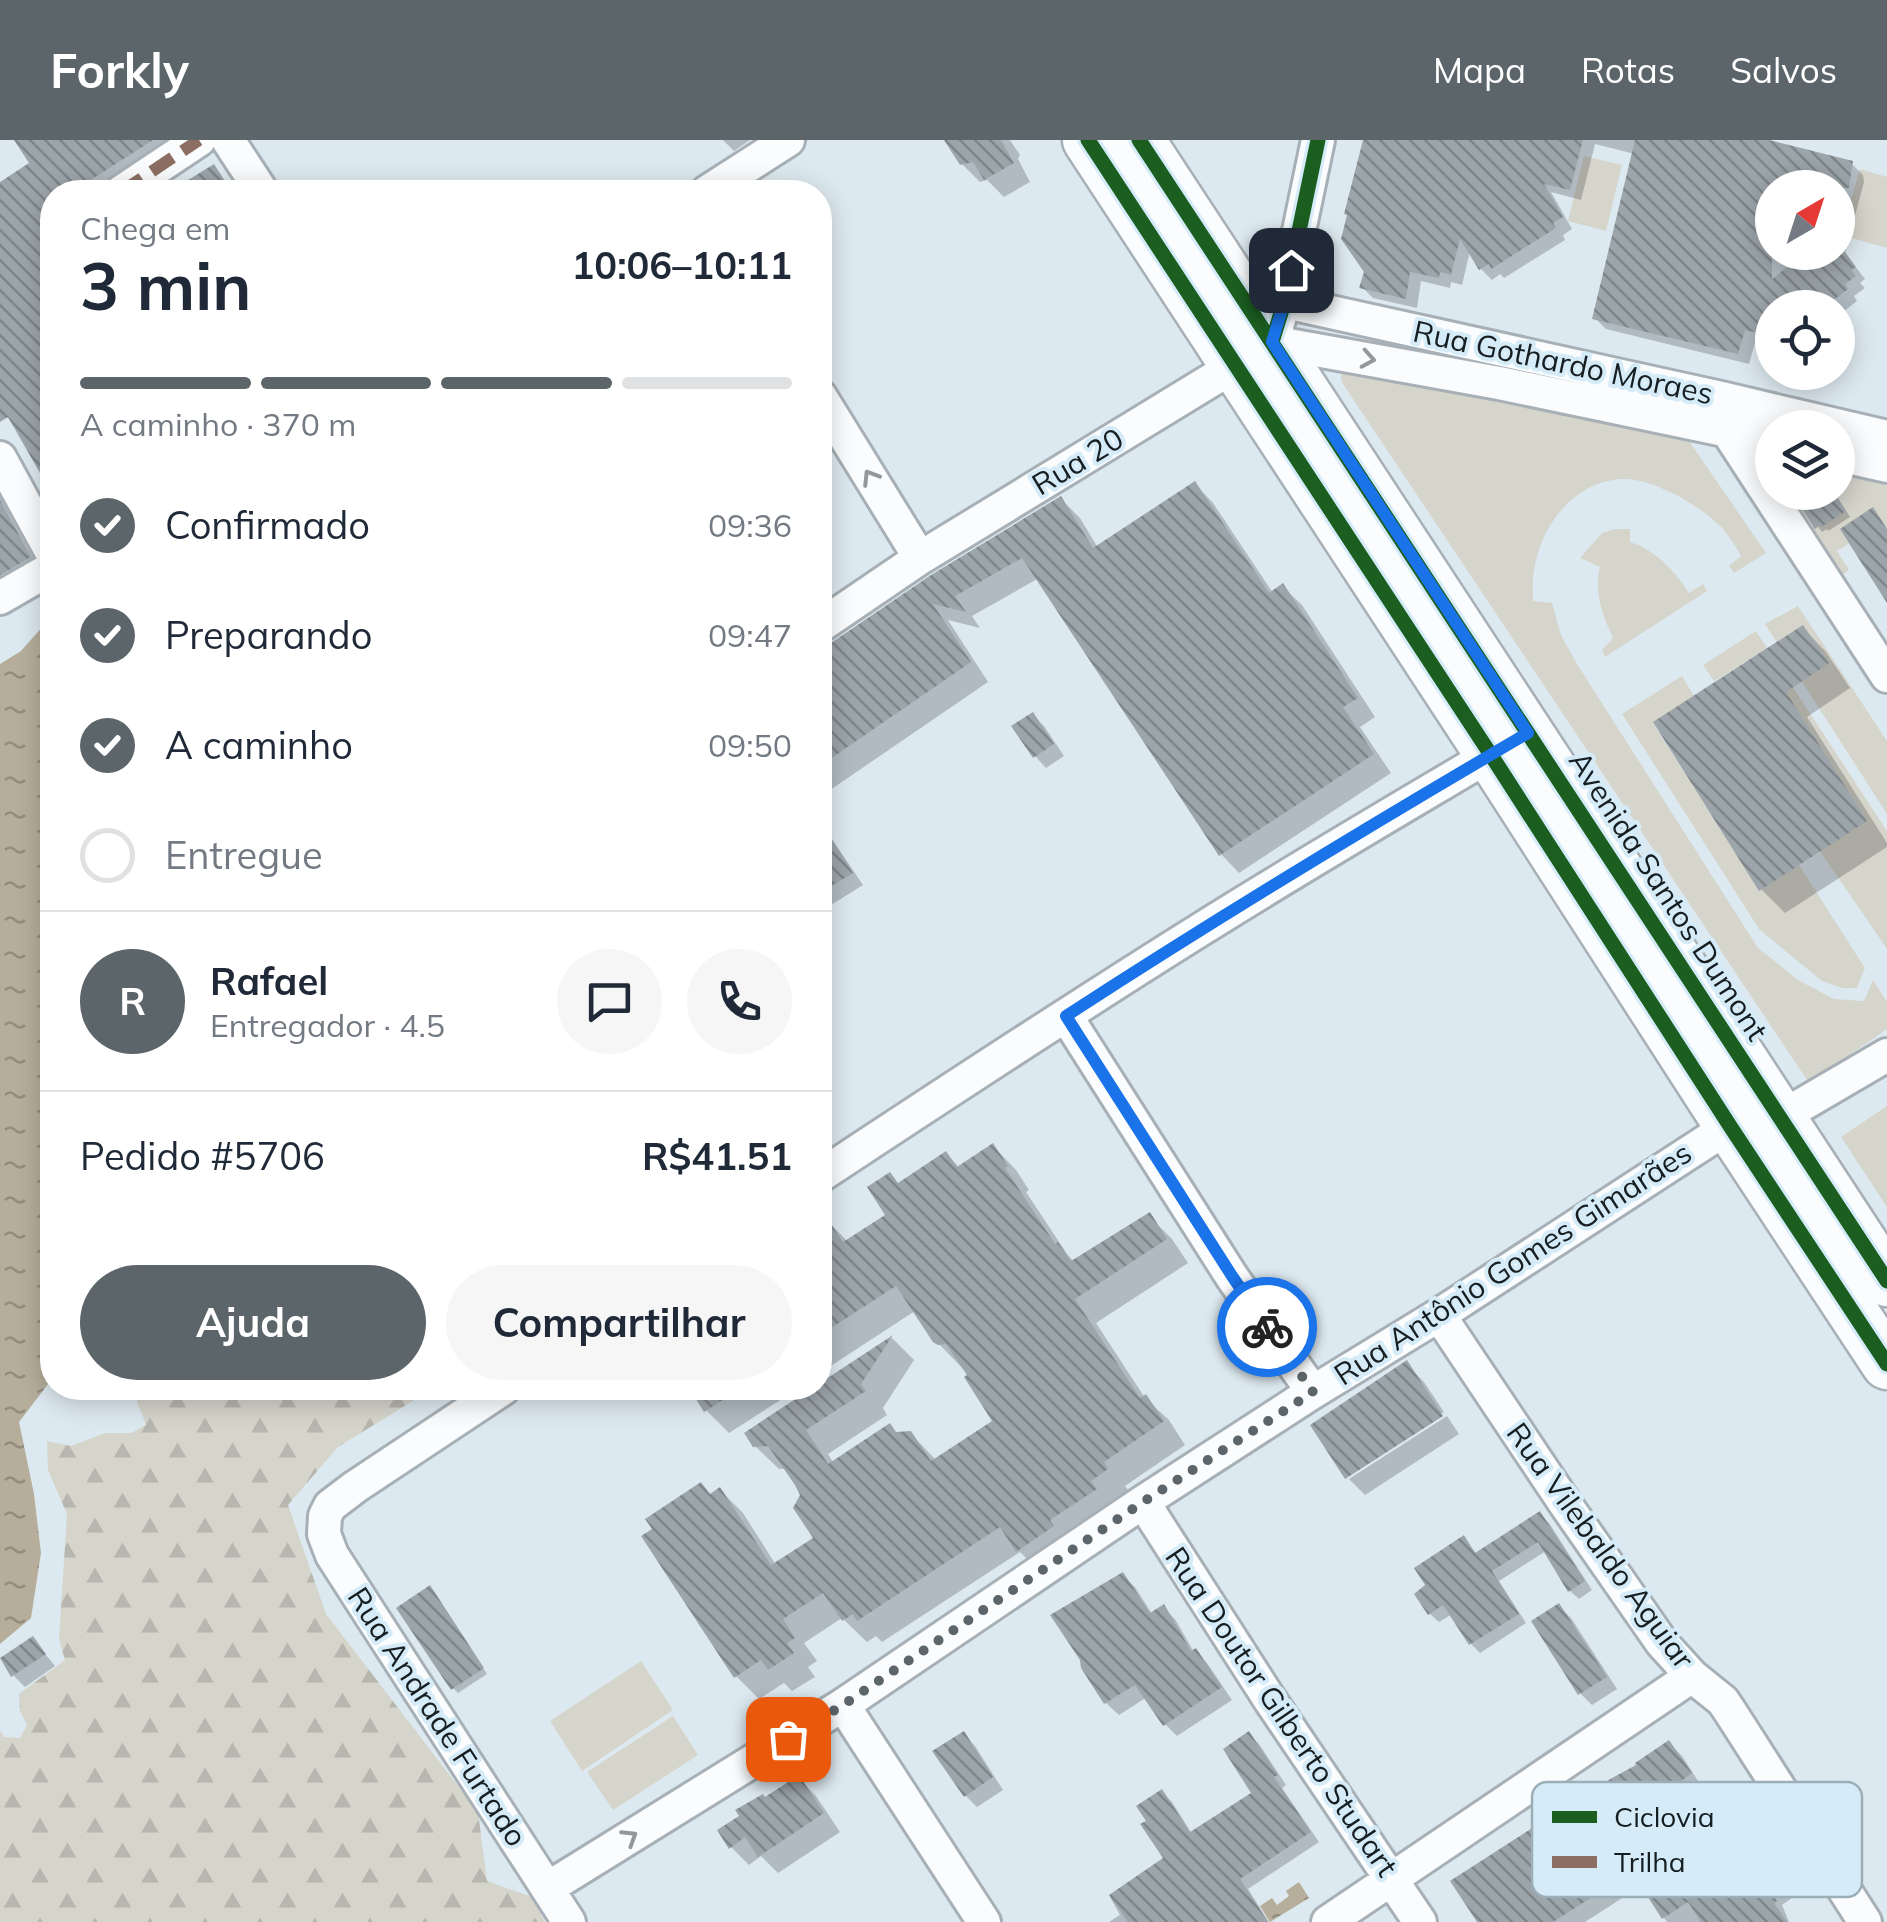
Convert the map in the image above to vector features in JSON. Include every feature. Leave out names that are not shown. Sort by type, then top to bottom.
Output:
[{"type":"main road","name":"Avenida Santos Dumont","points":[[1088,140],[1258,325]]},
{"type":"main road","name":"Avenida Santos Dumont","points":[[1139,140],[1258,325],[1372,535],[1510,744],[1782,1118],[1887,1281]]},
{"type":"main road","name":"Avenida Santos Dumont","points":[[1510,744],[1730,1126],[1887,1364]]},
{"type":"street","points":[[139,180],[200,140]]},
{"type":"street","points":[[228,140],[254,180]]},
{"type":"street","points":[[726,180],[788,140]]},
{"type":"street","points":[[1258,325],[1318,140]]},
{"type":"street","name":"Rua Gothardo Moraes","points":[[1258,325],[1508,351],[1755,436]]},
{"type":"street","name":"Rua Gothardo Moraes","points":[[1258,325],[1499,383],[1633,394],[1755,420]]},
{"type":"street","name":"Rua 20","points":[[832,618],[1258,325]]},
{"type":"street","points":[[1499,383],[1508,351]]},
{"type":"street","points":[[832,415],[920,558]]},
{"type":"street","points":[[1726,429],[1887,676]]},
{"type":"street","name":"Rua Gothardo Moraes","points":[[1855,437],[1887,438]]},
{"type":"street","name":"Rua Gothardo Moraes","points":[[1855,449],[1887,466]]},
{"type":"street","points":[[0,458],[40,531]]},
{"type":"street","points":[[0,598],[40,575]]},
{"type":"street","points":[[832,1168],[1196,932],[1510,744]]},
{"type":"street","points":[[1066,1016],[1232,1276],[1313,1392]]},
{"type":"street","points":[[1782,1118],[1887,1055]]},
{"type":"street","name":"Rua Antônio Gomes Gimarães","points":[[548,1888],[843,1705],[1143,1502],[1730,1126],[1782,1118]]},
{"type":"street","name":"Rua Vilebaldo Aguiar","points":[[1439,1315],[1662,1643],[1731,1712],[1776,1782]]},
{"type":"street","name":"Rua Andrade Furtado","points":[[486,1400],[330,1506],[324,1534],[332,1554],[569,1922]]},
{"type":"street","name":"Rua Doutor Gilberto Studart","points":[[1143,1502],[1420,1922]]},
{"type":"street","points":[[1535,1782],[1692,1676]]},
{"type":"street","points":[[843,1705],[984,1922]]},
{"type":"street","points":[[1328,1922],[1532,1784]]},
{"type":"street","name":"Rua Vilebaldo Aguiar","points":[[1849,1897],[1865,1922]]},
{"type":"green space","points":[[1584,156],[1622,165],[1606,231],[1568,221]]},
{"type":"green space","points":[[1860,169],[1887,177],[1887,248],[1855,239],[1855,186]]},
{"type":"green space","points":[[1349,365],[1689,441],[1766,553],[1734,573],[1729,566],[1741,556],[1724,530],[1704,513],[1649,483],[1623,479],[1605,482],[1575,497],[1552,522],[1538,553],[1533,601],[1552,603],[1561,635],[1577,664],[1758,948],[1798,980],[1834,999],[1864,1001],[1873,980],[1887,1002],[1887,1029],[1809,1083],[1343,384],[1342,373]]},
{"type":"green space","points":[[1855,477],[1887,485],[1887,539],[1867,532],[1837,551],[1849,570],[1842,575],[1801,510],[1855,510]]},
{"type":"green space","points":[[1630,529],[1630,542],[1664,562],[1689,593],[1703,584],[1707,591],[1605,657],[1602,650],[1613,638],[1600,603],[1600,567],[1580,558],[1602,533]]},
{"type":"green space","points":[[1798,606],[1887,741],[1887,814],[1765,624]]},
{"type":"green space","points":[[1756,631],[1887,831],[1887,949],[1820,851],[1867,821],[1760,653],[1714,681],[1703,665]]},
{"type":"green space","points":[[1682,676],[1694,696],[1653,723],[1759,890],[1799,865],[1865,968],[1857,988],[1822,981],[1759,929],[1622,714]]},
{"type":"green space","points":[[1887,1106],[1887,1207],[1841,1137]]},
{"type":"green space","points":[[137,1400],[414,1400],[338,1447],[288,1505],[326,1614],[478,1812],[487,1881],[532,1897],[545,1922],[0,1922],[0,1731],[4,1737],[20,1738],[27,1725],[20,1711],[19,1694],[65,1660],[59,1639],[67,1514],[48,1470],[47,1441],[71,1446],[105,1433],[131,1433],[146,1425]]},
{"type":"green space","points":[[641,1661],[673,1710],[582,1771],[550,1721]]},
{"type":"green space","points":[[673,1716],[698,1755],[613,1810],[587,1772]]},
{"type":"water","points":[[40,630],[40,1395],[19,1422],[41,1553],[31,1618],[0,1644],[0,664],[21,651]]},
{"type":"water","points":[[1299,1882],[1309,1898],[1270,1922],[1260,1906],[1272,1898],[1277,1905],[1289,1896],[1286,1891]]},
{"type":"building","points":[[14,140],[153,140],[91,180],[40,180],[40,473],[8,417],[0,422],[0,182],[29,163]]},
{"type":"building","points":[[944,140],[1001,140],[1014,163],[984,180],[973,162],[960,165]]},
{"type":"building","points":[[1363,140],[1583,140],[1570,190],[1544,184],[1563,217],[1553,223],[1556,228],[1491,269],[1489,264],[1479,270],[1460,239],[1451,275],[1440,272],[1439,278],[1410,272],[1406,299],[1359,288],[1364,272],[1341,239]]},
{"type":"building","points":[[1635,140],[1769,140],[1853,161],[1852,170],[1755,170],[1755,270],[1772,270],[1772,279],[1784,270],[1851,270],[1856,276],[1845,284],[1847,290],[1755,290],[1755,332],[1745,330],[1738,354],[1592,319]]},
{"type":"building","points":[[214,164],[224,180],[188,180]]},
{"type":"building","points":[[1195,481],[1269,593],[1283,583],[1358,698],[1343,707],[1374,754],[1219,856],[1022,558],[955,596],[966,612],[933,604],[971,662],[832,758],[832,642],[931,575],[1061,496],[1093,548]]},
{"type":"building","points":[[0,500],[31,557],[0,575]]},
{"type":"building","points":[[1873,507],[1887,529],[1887,603],[1840,529]]},
{"type":"building","points":[[1803,510],[1846,511],[1821,527],[1815,529]]},
{"type":"building","points":[[1803,625],[1829,663],[1786,692],[1867,821],[1759,891],[1653,722]]},
{"type":"building","points":[[1033,712],[1054,744],[1033,758],[1011,726]]},
{"type":"building","points":[[832,840],[853,873],[832,886]]},
{"type":"building","points":[[993,1143],[1055,1244],[1058,1242],[1071,1261],[1150,1212],[1167,1239],[1075,1299],[1140,1398],[1146,1394],[1164,1421],[1104,1462],[1108,1469],[1091,1481],[1097,1489],[1050,1520],[1054,1526],[1016,1552],[1000,1527],[857,1621],[853,1614],[842,1621],[823,1593],[783,1619],[795,1638],[787,1643],[794,1653],[768,1670],[761,1660],[734,1678],[641,1536],[652,1529],[645,1519],[701,1482],[710,1494],[720,1487],[771,1565],[813,1538],[793,1508],[800,1495],[795,1485],[768,1446],[753,1447],[744,1433],[794,1400],[832,1400],[832,1375],[893,1335],[861,1384],[866,1391],[806,1430],[828,1464],[890,1423],[896,1432],[911,1431],[931,1461],[992,1421],[946,1344],[933,1342],[896,1286],[832,1327],[832,1226],[843,1242],[885,1215],[867,1187],[890,1172],[898,1183],[946,1151],[957,1167]]},
{"type":"building","points":[[1407,1360],[1443,1416],[1345,1479],[1310,1425]]},
{"type":"building","points":[[696,1400],[722,1400],[704,1412]]},
{"type":"building","points":[[1540,1511],[1585,1581],[1568,1592],[1538,1542],[1492,1571],[1519,1614],[1469,1645],[1443,1605],[1428,1615],[1414,1594],[1425,1585],[1414,1568],[1464,1535],[1475,1553]]},
{"type":"building","points":[[1123,1572],[1150,1613],[1164,1604],[1191,1651],[1196,1648],[1222,1687],[1163,1726],[1135,1685],[1104,1704],[1050,1615]]},
{"type":"building","points":[[430,1585],[484,1668],[451,1690],[396,1608]]},
{"type":"building","points":[[1559,1603],[1607,1677],[1578,1695],[1531,1621]]},
{"type":"building","points":[[33,1636],[46,1654],[11,1677],[0,1658]]},
{"type":"building","points":[[964,1731],[993,1777],[964,1797],[932,1751]]},
{"type":"building","points":[[1249,1731],[1311,1832],[1240,1879],[1268,1922],[1128,1922],[1109,1895],[1163,1858],[1140,1824],[1146,1821],[1136,1806],[1162,1789],[1190,1832],[1251,1793],[1223,1749]]},
{"type":"building","points":[[1669,1740],[1692,1773],[1680,1782],[1605,1782]]},
{"type":"building","points":[[799,1775],[824,1813],[758,1857],[745,1837],[729,1849],[717,1830],[739,1816],[735,1810]]},
{"type":"building","points":[[1532,1828],[1532,1897],[1592,1897],[1553,1922],[1477,1922],[1450,1881]]},
{"type":"building","points":[[1648,1897],[1774,1897],[1774,1903],[1787,1922],[1701,1922],[1688,1902],[1662,1919]]},
{"type":"marked path","points":[[139,180],[199,140]]},
{"type":"cycle path","points":[[1088,140],[1887,1364]]},
{"type":"cycle path","points":[[1139,140],[1887,1281]]},
{"type":"cycle path","points":[[1272,342],[1284,303],[1318,140]]},
{"type":"way so far","points":[[788,1739],[1313,1392],[1267,1327]]},
{"type":"route","points":[[1267,1327],[1066,1016],[1196,932],[1528,733],[1272,342],[1291,270]]}]
